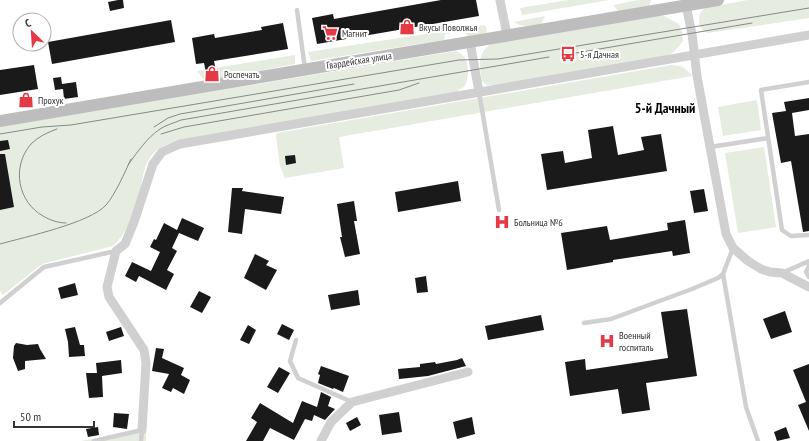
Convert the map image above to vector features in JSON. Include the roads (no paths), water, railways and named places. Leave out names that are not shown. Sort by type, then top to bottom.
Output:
[{"type":"street","points":[[500,0],[507,35]]},
{"type":"street","name":"Гвардейская улица","points":[[0,121],[718,0]]},
{"type":"street","points":[[686,5],[697,76],[726,234],[733,248],[741,256],[761,269],[770,272],[782,272],[809,287]]},
{"type":"street","points":[[142,430],[146,362],[144,350],[109,297],[107,287],[116,251],[125,244],[134,222],[153,164],[162,152],[180,144],[809,35]]},
{"type":"street","points":[[470,42],[479,92]]},
{"type":"street","points":[[321,441],[331,422],[352,402],[468,372]]},
{"type":"lane","points":[[297,10],[305,69]]},
{"type":"lane","points":[[809,82],[761,90],[782,230],[791,236],[809,235]]},
{"type":"lane","points":[[479,92],[499,210]]},
{"type":"lane","points":[[710,147],[768,138]]},
{"type":"lane","points":[[584,323],[611,319],[718,278],[723,274],[733,248]]},
{"type":"lane","points":[[0,303],[44,268],[116,251]]},
{"type":"lane","points":[[782,272],[809,261]]},
{"type":"lane","points":[[809,266],[806,272],[809,277]]},
{"type":"lane","points":[[723,274],[746,407],[758,441]]},
{"type":"lane","points":[[296,340],[290,361],[298,378],[352,402]]},
{"type":"lane","points":[[94,441],[142,430],[141,441]]},
{"type":"tram line","points":[[0,134],[42,127],[71,125],[459,60],[498,59],[809,8]]},
{"type":"tram line","points":[[570,54],[752,23]]},
{"type":"tram line","points":[[128,165],[151,136],[165,126],[181,120],[549,57]]},
{"type":"tram line","points":[[161,134],[184,127],[399,90],[419,83]]},
{"type":"tram line","points":[[154,127],[168,118],[180,114],[354,84]]},
{"type":"tram line","points":[[57,129],[47,133],[31,144],[25,153],[19,173],[23,193],[34,210],[51,220],[66,223]]},
{"type":"tram line","points":[[0,244],[56,229],[98,212],[106,205],[113,195],[131,159]]},
{"type":"place","name":"Вкусы Поволжья","points":[[407,27]]},
{"type":"place","name":"Магнит","points":[[330,33]]},
{"type":"place","name":"5-я Дачная","points":[[568,54]]},
{"type":"place","name":"Роспечать","points":[[212,74]]},
{"type":"place","name":"Прохук","points":[[26,100]]},
{"type":"place","name":"Больница №6","points":[[502,222]]},
{"type":"place","name":"Военный госпиталь","points":[[607,341]]},
{"type":"district","name":"5-й Дачный","points":[[665,108]]}]
